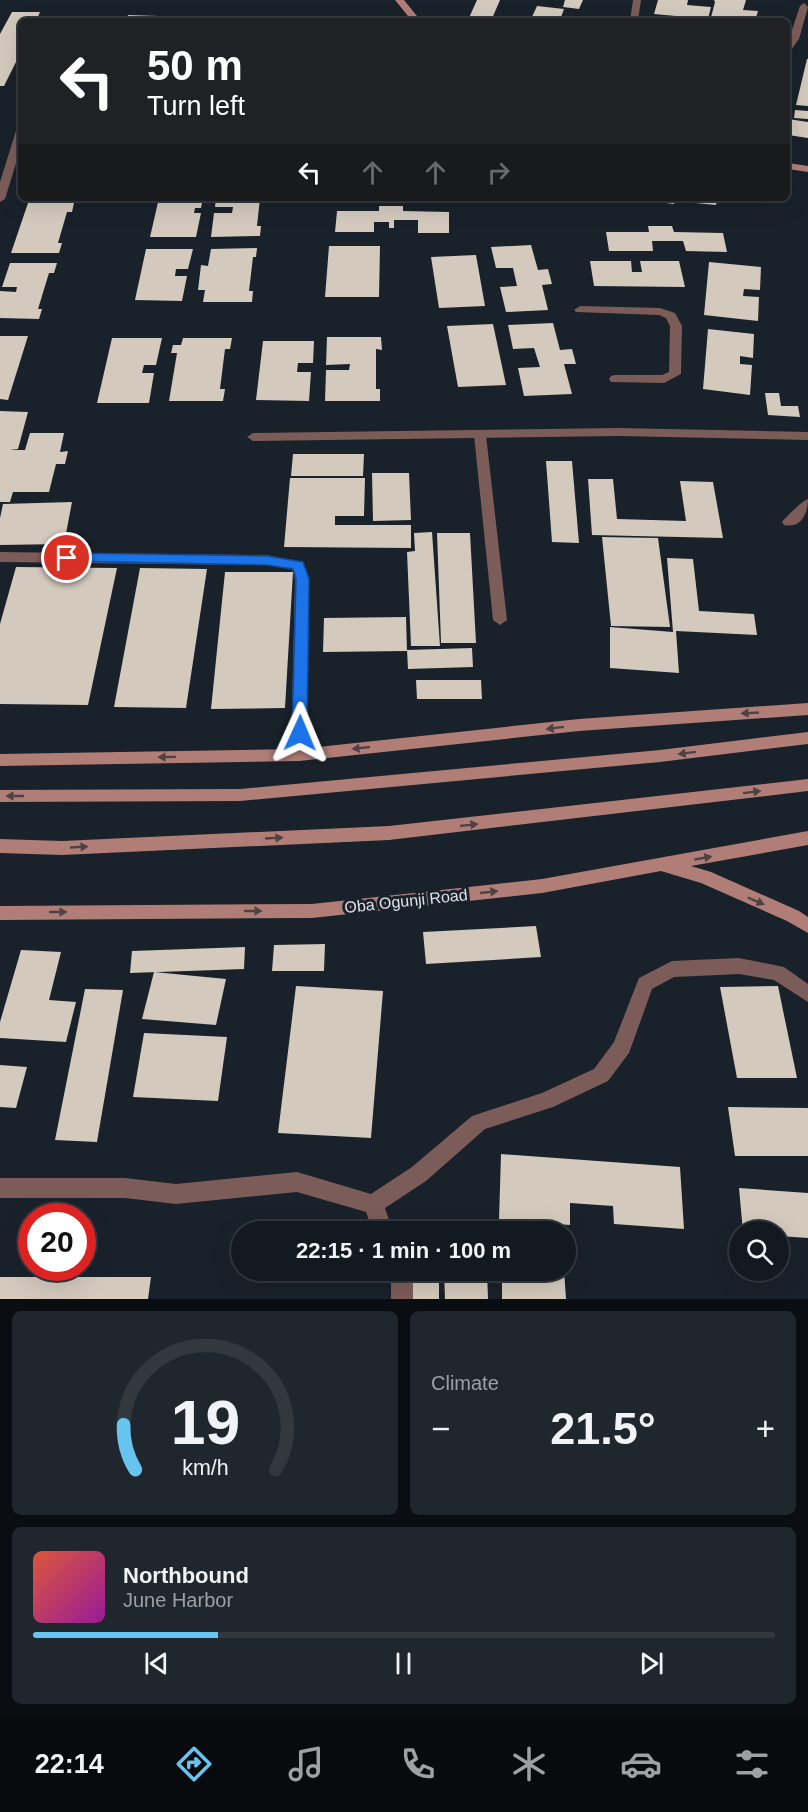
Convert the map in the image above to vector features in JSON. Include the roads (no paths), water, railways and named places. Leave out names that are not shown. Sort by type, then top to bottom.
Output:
[{"type":"main road","points":[[399,0],[414,18]]},
{"type":"main road","points":[[790,166],[808,169]]},
{"type":"main road","points":[[0,760],[299,755],[579,725],[803,709]]},
{"type":"main road","points":[[0,796],[240,795],[660,756],[808,738]]},
{"type":"main road","points":[[0,846],[62,848],[389,833],[808,785]]},
{"type":"main road","name":"Oba Ogunji Road","points":[[0,913],[312,911],[542,886],[808,838]]},
{"type":"main road","points":[[663,865],[705,877],[793,916],[808,926]]},
{"type":"street","points":[[635,18],[638,0]]},
{"type":"street","points":[[790,45],[794,39],[803,4]]},
{"type":"street","points":[[794,39],[808,40]]},
{"type":"street","points":[[0,199],[18,141]]},
{"type":"street","points":[[580,310],[660,312],[670,316],[676,326],[675,374],[664,379],[615,379]]},
{"type":"street","points":[[253,437],[619,432],[808,436]]},
{"type":"street","points":[[480,435],[501,620]]},
{"type":"street","points":[[789,522],[799,515],[808,503]]},
{"type":"street","points":[[0,557],[267,560],[298,565],[302,579],[299,755]]},
{"type":"street","points":[[0,1188],[125,1188],[176,1194],[297,1182],[373,1204],[419,1174],[479,1122],[546,1101],[601,1075],[622,1047],[645,984],[672,969],[739,966],[778,973],[808,994]]},
{"type":"street","points":[[373,1204],[379,1221]]},
{"type":"street","points":[[401,1281],[402,1299]]}]
